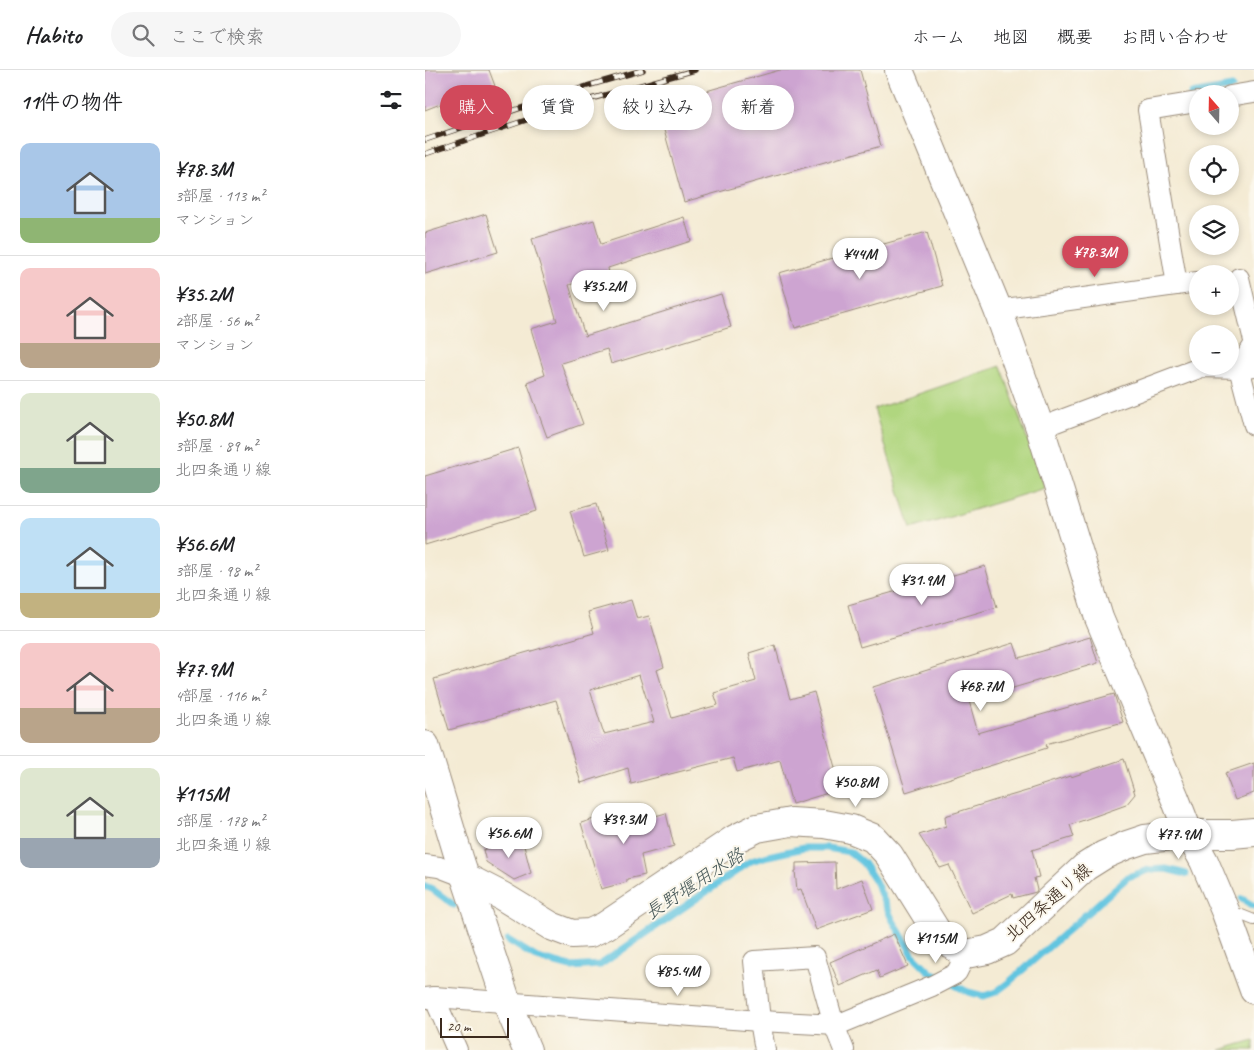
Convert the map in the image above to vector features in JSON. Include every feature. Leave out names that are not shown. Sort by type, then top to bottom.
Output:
[{"type":"street","points":[[899,70],[998,310],[1041,428],[1099,618],[1189,834],[1207,868],[1254,990]]},
{"type":"street","points":[[1239,94],[1254,92]]},
{"type":"street","points":[[1177,284],[1148,110],[1189,103]]},
{"type":"street","points":[[1241,278],[1254,341]]},
{"type":"street","points":[[998,310],[1189,283]]},
{"type":"street","points":[[1254,345],[1246,367],[1254,425]]},
{"type":"street","points":[[1041,428],[1202,367],[1246,367]]},
{"type":"street","points":[[425,745],[465,877],[507,1003],[527,1050]]},
{"type":"street","points":[[425,865],[439,867],[465,877],[502,896],[551,926],[572,934],[590,934],[605,926],[735,839],[757,828],[791,822],[824,824],[851,829],[873,838],[889,855],[937,932],[951,945],[960,964],[932,986],[837,1025],[430,998]]},
{"type":"street","name":"北四条通り線","points":[[960,964],[1005,942],[1085,867],[1104,855],[1145,839],[1189,834],[1254,832]]},
{"type":"street","points":[[765,1050],[754,961],[815,957],[834,1024],[844,1050]]},
{"type":"street","points":[[430,998],[457,1050]]},
{"type":"lane","points":[[1222,904],[1254,920]]},
{"type":"green space","points":[[1001,366],[1045,488],[911,529],[874,409]]},
{"type":"green space","points":[[1254,1040],[1254,1050],[1220,1050]]},
{"type":"building","points":[[425,70],[489,70],[495,85],[440,85],[440,104],[425,110]]},
{"type":"building","points":[[780,70],[860,70],[881,146],[684,202],[664,130],[712,130],[712,89],[722,87],[722,130],[794,130],[794,85],[727,85]]},
{"type":"building","points":[[486,214],[498,252],[425,274],[425,233]]},
{"type":"building","points":[[684,217],[691,241],[608,268],[609,273],[569,285],[585,336],[721,294],[731,327],[611,364],[607,349],[561,363],[583,424],[547,437],[527,382],[545,375],[531,329],[557,321],[532,239],[594,220],[601,244]]},
{"type":"building","points":[[927,232],[942,286],[795,328],[779,273]]},
{"type":"building","points":[[518,448],[537,511],[425,545],[425,476]]},
{"type":"building","points":[[596,504],[609,550],[584,557],[570,511]]},
{"type":"building","points":[[985,566],[997,607],[860,647],[848,605]]},
{"type":"building","points":[[631,600],[637,619],[649,616],[664,667],[657,670],[672,718],[718,705],[714,693],[756,681],[749,653],[775,645],[790,699],[814,692],[841,789],[792,804],[780,760],[737,772],[733,758],[631,784],[628,768],[581,783],[556,700],[449,730],[434,679],[594,633],[588,612]],"holes":[[[639,675],[654,722],[604,734],[590,690]]]},
{"type":"building","points":[[1090,637],[1098,663],[969,701],[978,733],[1114,694],[1123,722],[1046,744],[1047,748],[906,792],[873,687],[1014,643],[1019,658]]},
{"type":"building","points":[[1124,759],[1135,794],[1126,805],[1070,825],[1074,837],[1032,850],[1039,877],[1034,878],[1036,892],[1013,898],[1012,894],[972,913],[949,865],[940,868],[919,835],[946,826],[945,816]]},
{"type":"building","points":[[1254,763],[1254,793],[1235,800],[1225,773]]},
{"type":"building","points":[[626,809],[630,823],[666,813],[674,846],[641,855],[645,875],[627,879],[627,882],[601,889],[581,823]]},
{"type":"building","points":[[522,838],[531,873],[514,880],[486,862],[483,850]]},
{"type":"building","points":[[835,862],[836,889],[862,879],[873,909],[816,930],[801,889],[797,890],[796,863]]},
{"type":"building","points":[[894,934],[908,966],[880,978],[877,970],[840,986],[830,962]]},
{"type":"waterway","name":"長野堰用水路","points":[[508,940],[537,958],[571,967],[600,965],[751,861],[804,848],[827,848],[850,852],[863,863],[875,881],[892,919],[913,955],[930,972],[968,992],[984,996],[996,992],[1008,983],[1128,877],[1148,870],[1166,869],[1186,874]]},
{"type":"waterway","name":"長野堰用水路","points":[[425,886],[454,905]]},
{"type":"waterway","name":"長野堰用水路","points":[[1242,899],[1254,906]]},
{"type":"railway","points":[[425,140],[587,86],[643,70]]},
{"type":"railway","points":[[425,154],[580,102],[695,70]]}]
